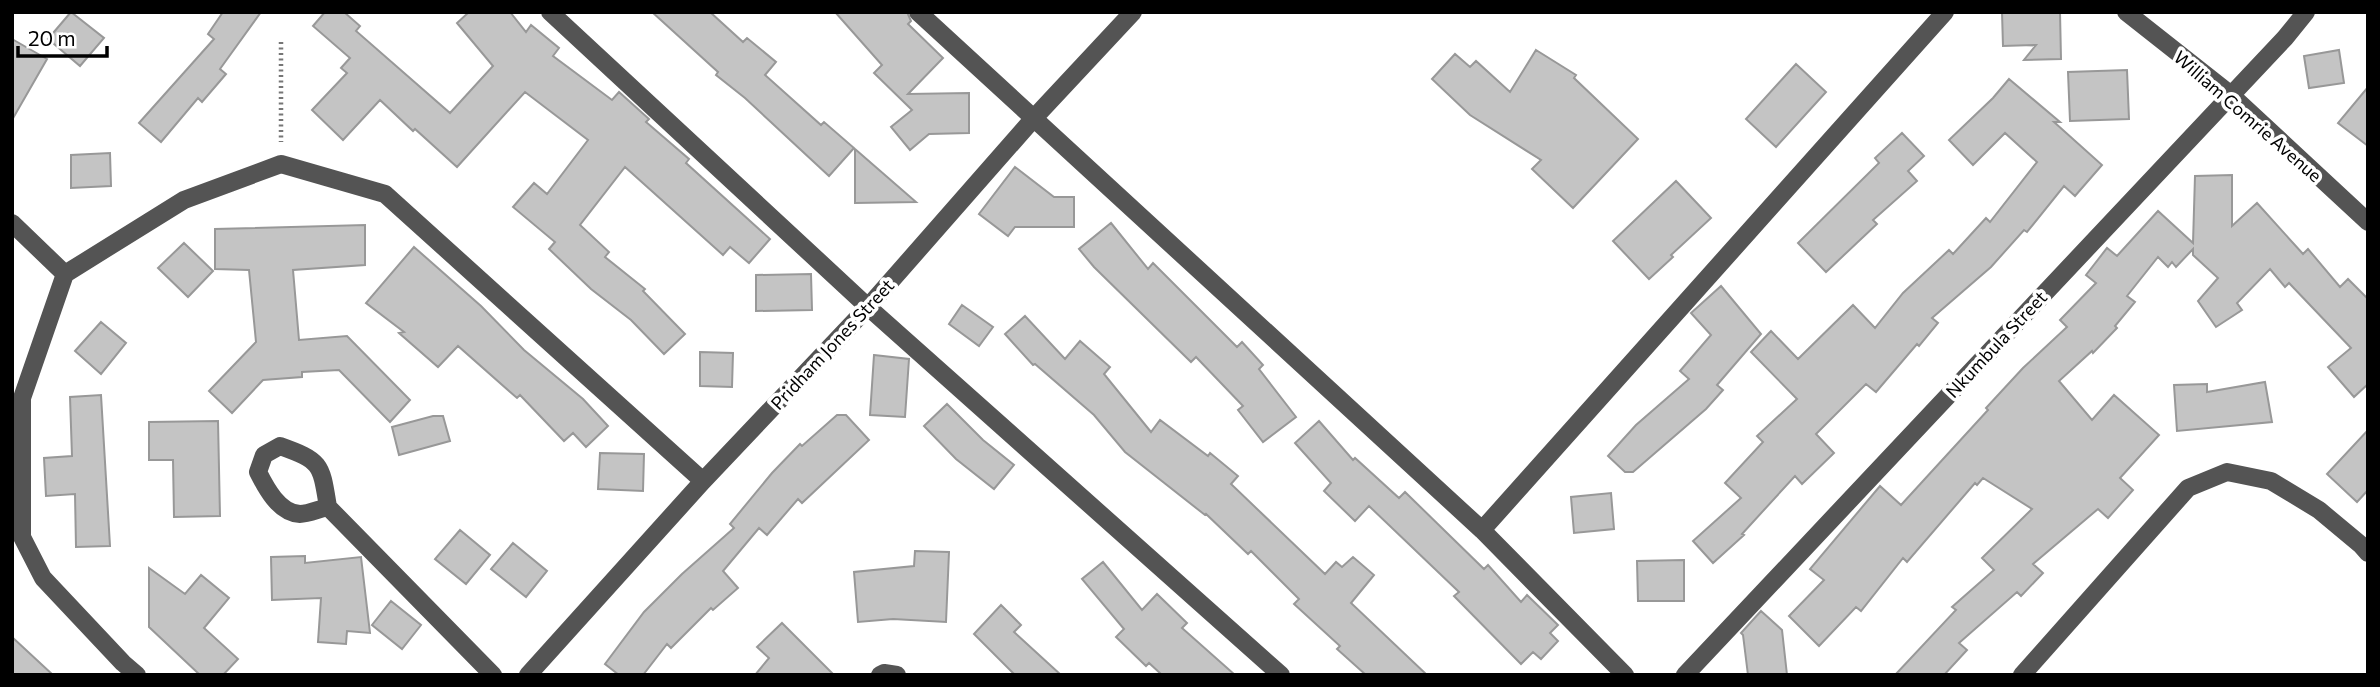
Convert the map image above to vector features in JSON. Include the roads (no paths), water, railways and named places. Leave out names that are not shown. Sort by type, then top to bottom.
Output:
[{"type":"street","points":[[550,12],[868,307],[1281,675]]},
{"type":"street","points":[[918,12],[1482,530],[1625,675]]},
{"type":"street","name":"Pridham Jones Street","points":[[528,675],[703,481],[868,307],[1034,117],[1133,12]]},
{"type":"street","points":[[1482,530],[1945,12]]},
{"type":"street","name":"William Comrie Avenue","points":[[2126,12],[2230,94],[2368,222]]},
{"type":"street","name":"Nkumbula Street","points":[[1685,675],[2285,38],[2306,12]]},
{"type":"street","points":[[137,675],[43,578],[22,537],[22,398],[65,274],[184,200],[281,164],[385,194],[703,481]]},
{"type":"street","points":[[12,223],[65,274]]},
{"type":"street","points":[[2022,675],[2188,488],[2227,472],[2271,481],[2319,510],[2368,553]]},
{"type":"street","points":[[328,508],[493,675]]},
{"type":"street","points":[[880,675],[897,675]]}]
